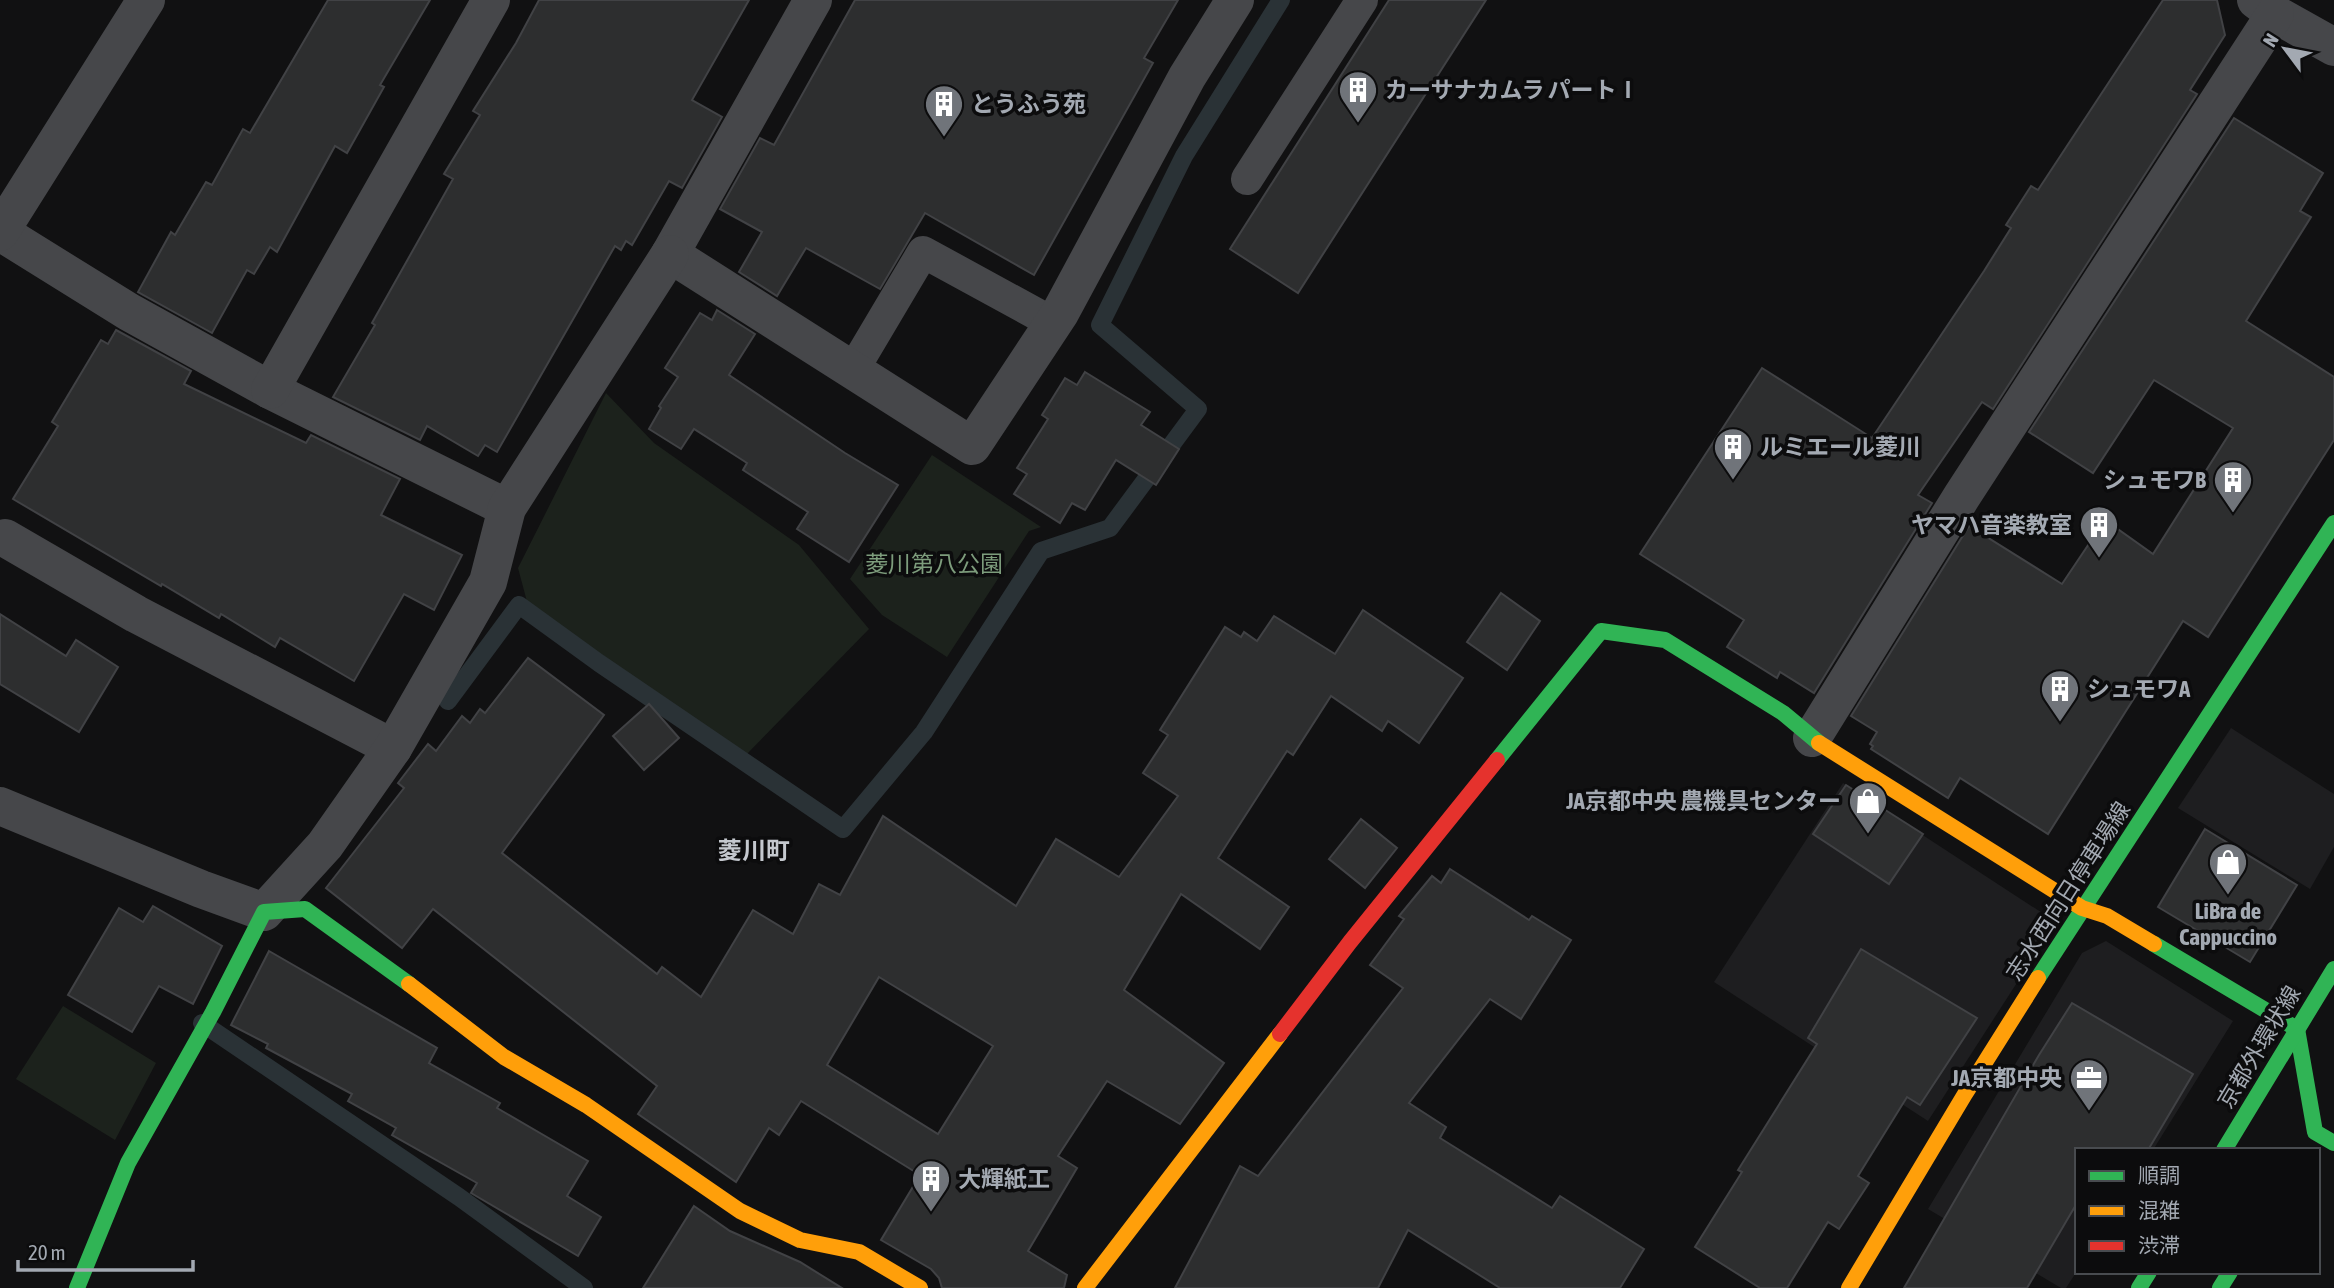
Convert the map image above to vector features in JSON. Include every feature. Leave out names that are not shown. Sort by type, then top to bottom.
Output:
[{"type":"street","points":[[146,0],[0,232],[129,312],[270,390],[507,509]]},
{"type":"street","points":[[270,390],[491,0]]},
{"type":"street","points":[[77,1288],[128,1163],[213,1012],[264,912],[326,845],[393,748],[488,582],[507,509],[670,254],[813,0]]},
{"type":"street","points":[[670,254],[972,446],[1053,323],[1187,77],[1235,0]]},
{"type":"street","points":[[1812,738],[2266,7],[2334,47]]},
{"type":"street","name":"志水西向日停車場線","points":[[1849,1288],[1887,1220],[2082,908],[2334,523]]},
{"type":"street","points":[[5,538],[136,614],[393,748]]},
{"type":"street","points":[[1085,1288],[1350,942],[1601,631],[1665,640],[1783,713],[1812,738],[2082,908],[2107,916],[2297,1029],[2315,1132]]},
{"type":"street","points":[[0,806],[201,889],[264,912],[305,909],[434,1002],[504,1057],[586,1105],[740,1211],[800,1240],[859,1252],[920,1288]]},
{"type":"street","name":"京都外環状線","points":[[2225,1148],[2334,969]]},
{"type":"street","points":[[2305,1148],[2328,1112]]},
{"type":"street","points":[[2315,1132],[2334,1143]]},
{"type":"lane","points":[[1247,179],[1362,0]]},
{"type":"lane","points":[[853,370],[923,252],[1053,323]]},
{"type":"shaded area","points":[[2231,728],[2334,794],[2334,847],[2310,889],[2178,808]]},
{"type":"shaded area","points":[[1843,783],[2056,922],[1928,1121],[1714,982]]},
{"type":"shaded area","points":[[2106,941],[2233,1021],[2154,1148],[2075,1148],[2075,1274],[2066,1288],[2061,1288],[1928,1209],[2082,953]]},
{"type":"green space","points":[[606,393],[654,443],[799,545],[869,629],[746,755],[529,609],[518,568]]},
{"type":"green space","name":"菱川第八公園","points":[[932,455],[1041,527],[1029,531],[947,657],[882,615],[850,579]]},
{"type":"green space","points":[[63,1006],[156,1063],[115,1140],[16,1079]]},
{"type":"building","points":[[328,0],[430,0],[380,85],[384,87],[347,153],[335,146],[277,252],[270,247],[254,274],[247,270],[212,333],[138,292],[171,232],[175,235],[206,182],[212,185],[243,129],[250,133]]},
{"type":"building","points":[[539,0],[749,0],[692,100],[722,117],[682,188],[669,181],[632,245],[626,241],[621,250],[615,246],[497,452],[485,445],[478,456],[427,426],[420,440],[333,397],[453,179],[444,174],[480,115],[473,111],[516,43]]},
{"type":"building","name":"とうふう苑","points":[[855,0],[1178,0],[1144,58],[1153,63],[1034,275],[925,213],[880,289],[806,248],[777,296],[739,272],[762,232],[720,209],[760,138],[774,145]]},
{"type":"building","name":"カーサナカムラ パートⅠ","points":[[1389,0],[1486,0],[1298,293],[1230,249]]},
{"type":"building","points":[[2163,0],[2217,0],[2225,35],[2190,90],[2197,94],[1993,409],[1982,402],[1918,495],[1932,503],[1814,693],[1780,672],[1777,678],[1727,647],[1744,620],[1640,554],[1762,368],[1872,438],[1984,271],[2011,228],[2006,225],[2031,186],[2038,190]]},
{"type":"building","points":[[2234,118],[2323,173],[2300,211],[2311,217],[2246,321],[2334,377],[2334,440],[2208,637],[2183,621],[2048,834],[1960,778],[1948,798],[1871,749],[1873,746],[1870,744],[1877,732],[1851,716],[1969,526],[2062,584],[2105,520],[2153,554],[2233,428],[2154,380],[2093,473],[2029,432]]},
{"type":"building","points":[[717,310],[755,334],[729,375],[898,485],[849,562],[797,529],[808,512],[743,470],[747,463],[694,429],[681,449],[649,429],[661,408],[659,406],[678,377],[665,368],[700,313],[712,320]]},
{"type":"building","points":[[116,330],[191,371],[184,384],[306,443],[311,435],[400,479],[381,515],[462,555],[434,610],[404,594],[354,681],[280,638],[275,647],[221,614],[219,618],[13,499],[58,426],[52,422],[101,340],[108,344]]},
{"type":"building","points":[[1085,372],[1150,412],[1141,425],[1179,449],[1156,485],[1116,460],[1085,510],[1072,503],[1060,523],[1014,494],[1027,474],[1017,468],[1048,419],[1042,415],[1065,378],[1077,385]]},
{"type":"building","points":[[1501,593],[1540,621],[1507,670],[1467,642]]},
{"type":"building","points":[[1363,610],[1463,678],[1419,743],[1388,721],[1382,731],[1331,696],[1293,755],[1287,751],[1218,858],[1289,907],[1260,949],[1181,894],[1124,990],[1224,1063],[1180,1124],[1107,1081],[1058,1156],[1077,1168],[1028,1251],[1067,1275],[1064,1288],[942,1288],[939,1278],[931,1269],[881,1240],[920,1175],[801,1101],[779,1135],[769,1128],[736,1182],[638,1114],[657,1086],[433,909],[402,948],[326,888],[404,788],[398,783],[428,744],[436,751],[462,716],[470,723],[480,709],[485,713],[528,658],[604,715],[502,853],[657,974],[662,967],[701,997],[753,910],[793,934],[819,884],[840,895],[883,816],[1016,906],[1056,839],[1119,877],[1178,796],[1143,773],[1168,735],[1160,730],[1225,627],[1241,637],[1244,632],[1257,641],[1274,616],[1335,654]],"holes":[[[879,977],[993,1046],[938,1134],[827,1065]]]},
{"type":"building","points":[[0,614],[66,656],[76,640],[118,667],[79,732],[0,684]]},
{"type":"building","points":[[649,704],[679,738],[644,770],[613,736]]},
{"type":"building","name":"JA京都中央 農機具センター","points":[[1846,785],[1923,834],[1889,884],[1813,834]]},
{"type":"building","points":[[1361,819],[1397,848],[1365,888],[1329,859]]},
{"type":"building","name":"LiBra de Cappuccino","points":[[2205,829],[2297,885],[2250,962],[2158,907]]},
{"type":"building","points":[[1450,869],[1529,920],[1532,916],[1571,940],[1521,1019],[1490,999],[1409,1103],[1446,1127],[1440,1138],[1552,1208],[1560,1196],[1644,1249],[1620,1288],[1500,1288],[1408,1230],[1378,1288],[1175,1288],[1240,1166],[1258,1176],[1403,988],[1370,965],[1404,919],[1399,916],[1432,876],[1441,883]]},
{"type":"building","points":[[153,906],[222,946],[193,1004],[159,986],[132,1032],[68,995],[119,908],[143,922]]},
{"type":"building","points":[[1861,949],[1977,1018],[1920,1105],[1907,1097],[1858,1176],[1869,1183],[1839,1229],[1828,1222],[1787,1288],[1760,1288],[1695,1247],[1742,1172],[1738,1170],[1817,1044],[1808,1038]]},
{"type":"building","points":[[269,951],[437,1048],[429,1063],[500,1103],[497,1108],[588,1161],[567,1196],[601,1217],[578,1256],[471,1193],[477,1183],[392,1135],[396,1128],[348,1101],[352,1094],[266,1048],[268,1044],[231,1025]]},
{"type":"building","name":"JA京都中央","points":[[2072,1003],[2193,1074],[2149,1148],[2075,1148],[2075,1206],[2027,1288],[1904,1288]]},
{"type":"building","points":[[694,1206],[730,1231],[800,1262],[842,1288],[643,1288]]},
{"type":"waterway","points":[[448,701],[519,605],[599,663],[843,829],[924,732],[1041,551],[1110,528],[1198,409],[1100,325],[1184,156],[1281,0]]},
{"type":"waterway","points":[[202,1023],[459,1197],[584,1288]]},
{"type":"traffic: fast","points":[[2038,978],[2334,523]]},
{"type":"traffic: fast","points":[[1497,760],[1601,631],[1665,640],[1783,713],[1819,743]]},
{"type":"traffic: fast","points":[[77,1288],[128,1163],[213,1012],[264,912],[305,909],[409,984]]},
{"type":"traffic: fast","points":[[2154,944],[2297,1029],[2315,1132],[2334,1143]]},
{"type":"traffic: fast","points":[[2225,1148],[2334,969]]},
{"type":"traffic: fast","points":[[2139,1288],[2148,1274]]},
{"type":"traffic: fast","points":[[2220,1288],[2229,1274]]},
{"type":"traffic: slow","points":[[1819,743],[2082,908],[2107,916],[2154,944]]},
{"type":"traffic: slow","points":[[1849,1288],[2038,978]]},
{"type":"traffic: slow","points":[[409,984],[504,1057],[586,1105],[740,1211],[800,1240],[859,1252],[920,1288]]},
{"type":"traffic: slow","points":[[1085,1288],[1280,1034]]},
{"type":"traffic: jam","points":[[1280,1034],[1350,942],[1497,760]]},
{"type":"place","name":"カーサナカムラ パートⅠ","points":[[1358,124]]},
{"type":"place","name":"とうふう苑","points":[[944,138]]},
{"type":"place","name":"ルミエール菱川","points":[[1733,481]]},
{"type":"place","name":"シュモワB","points":[[2233,514]]},
{"type":"place","name":"ヤマハ音楽教室","points":[[2099,559]]},
{"type":"place","name":"シュモワA","points":[[2060,723]]},
{"type":"place","name":"JA京都中央 農機具センター","points":[[1868,835]]},
{"type":"place","name":"LiBra de Cappuccino","points":[[2228,896]]},
{"type":"place","name":"JA京都中央","points":[[2089,1112]]},
{"type":"place","name":"大輝紙工","points":[[931,1213]]},
{"type":"district","name":"菱川町","points":[[754,851]]}]
